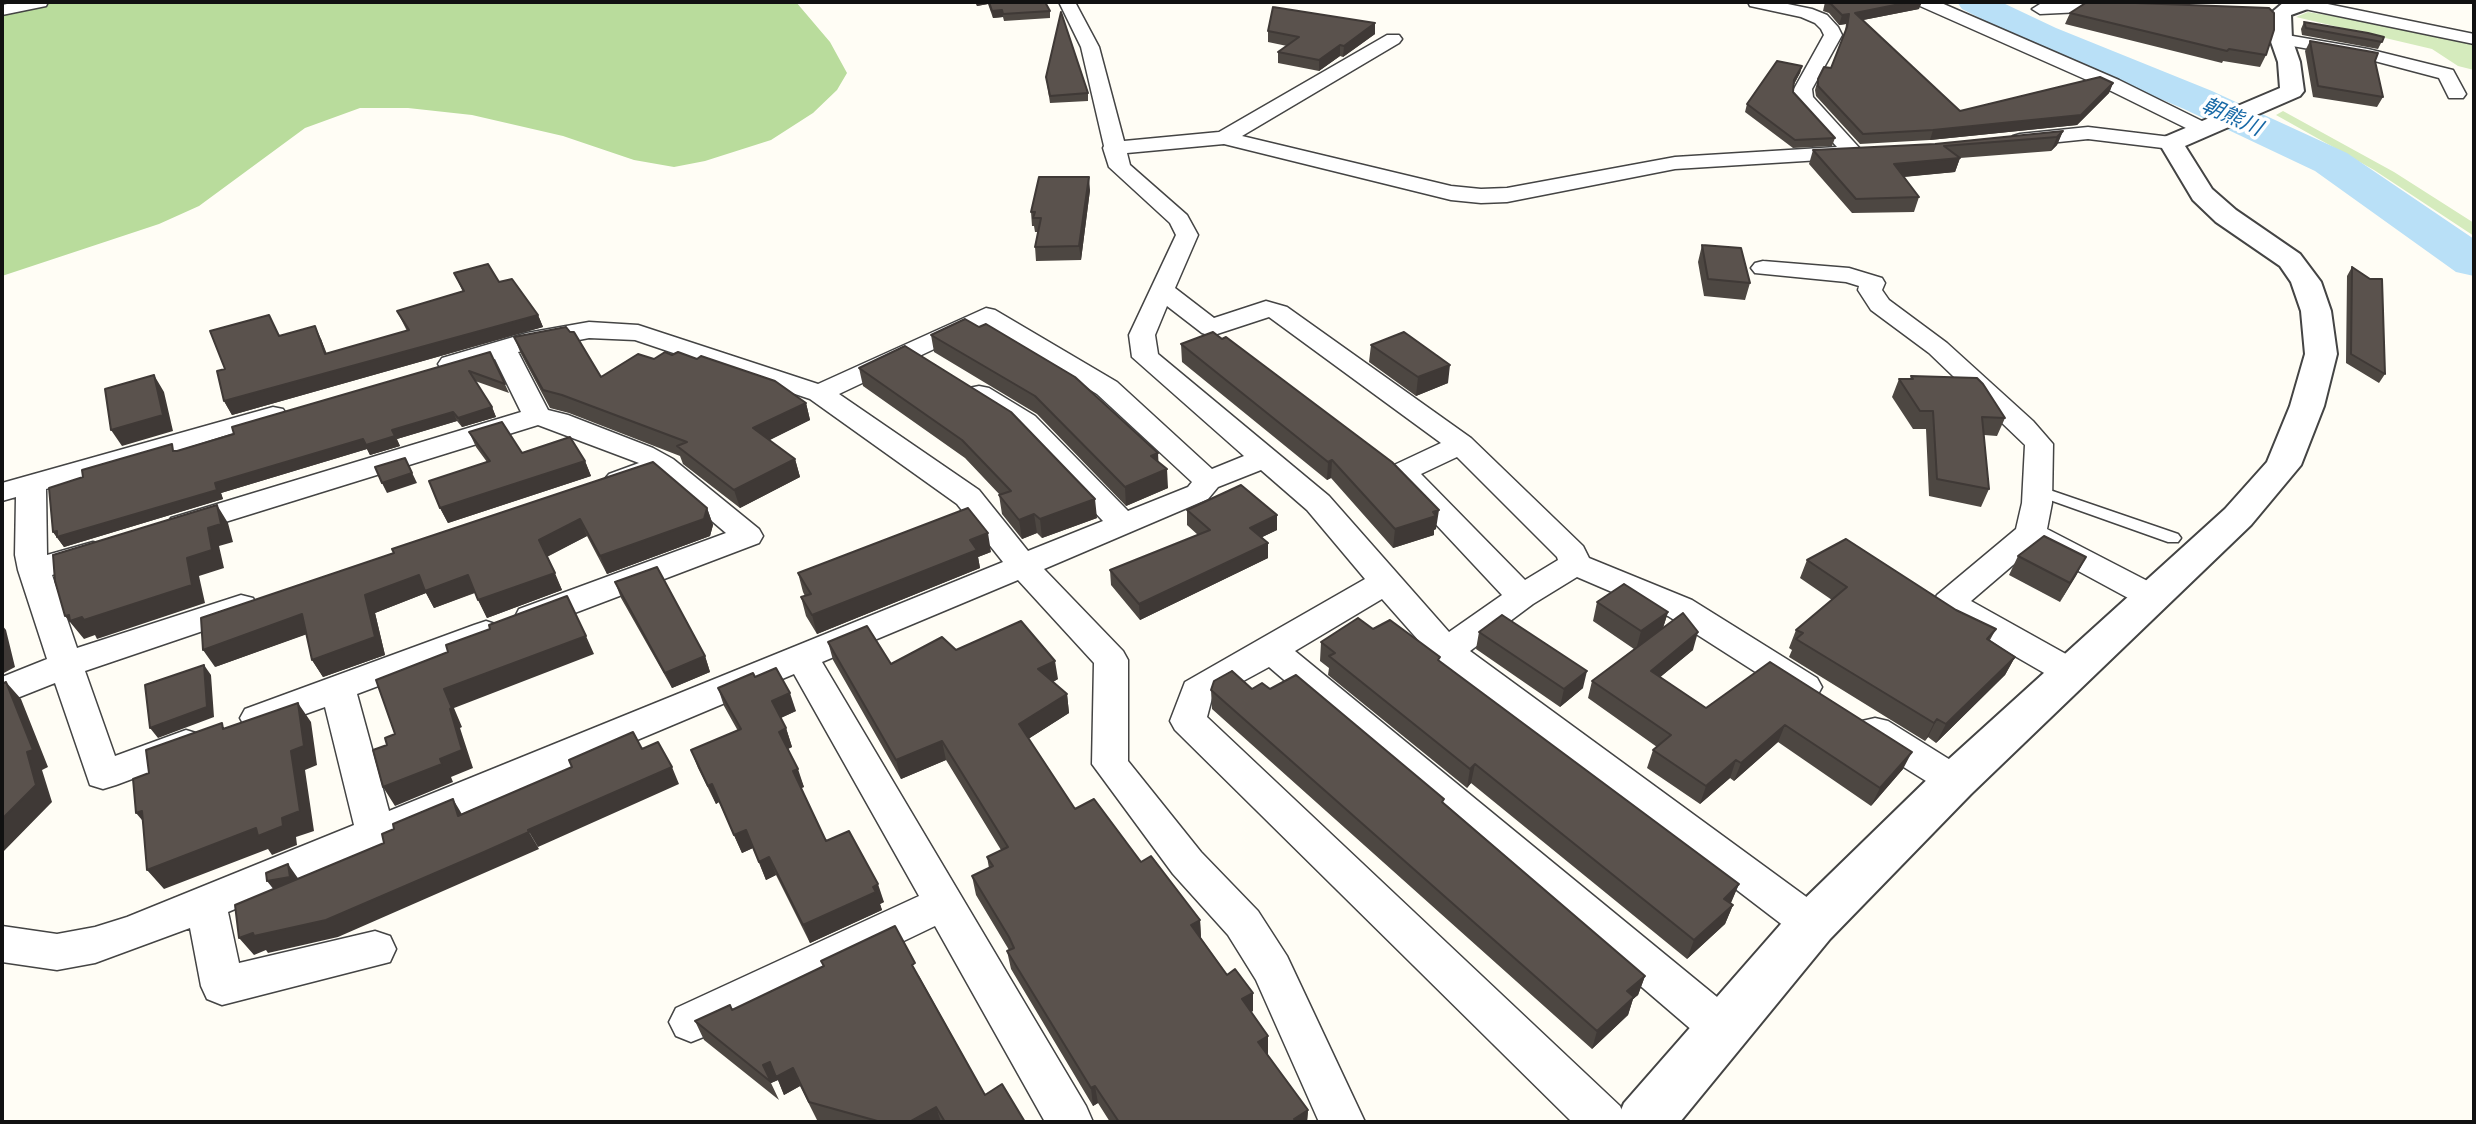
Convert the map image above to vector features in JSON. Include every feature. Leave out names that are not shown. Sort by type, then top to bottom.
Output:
[{"type":"street","points":[[2,10],[40,2]]},
{"type":"street","points":[[1067,2],[1090,47],[1113,148],[1120,167],[1179,220],[1187,235],[1142,335],[1145,357],[1318,503],[1447,652],[1812,924]]},
{"type":"street","points":[[1756,2],[1806,13],[1821,19],[1829,27],[1833,35],[1803,89],[1803,98],[1834,128],[1853,152]]},
{"type":"street","points":[[1644,1122],[1812,924],[1955,781],[2238,517],[2283,465],[2306,406],[2321,354],[2316,311],[2306,282],[2290,260],[2226,216],[2202,194],[2186,136],[2099,79],[1926,2]]},
{"type":"street","points":[[2040,9],[2093,5],[2144,6]]},
{"type":"street","points":[[1996,142],[2088,133],[2186,136],[2292,91],[2281,39],[2291,7],[2408,23],[2474,39]]},
{"type":"street","points":[[1224,138],[1393,39]]},
{"type":"street","points":[[2281,39],[2368,54],[2446,74],[2456,94]]},
{"type":"street","points":[[1113,148],[1224,138],[1451,193],[1481,195],[1507,195],[1675,163],[1879,150]]},
{"type":"street","points":[[1763,268],[1849,275],[1873,282],[1870,290],[1880,305],[1938,348],[2039,444],[2038,491],[2031,533],[1949,603],[2070,672]]},
{"type":"street","points":[[1163,291],[1222,336],[1266,308],[1278,312],[1461,444],[1572,553],[1575,564]]},
{"type":"street","points":[[820,393],[933,365],[986,316],[1107,388],[1208,481]]},
{"type":"street","points":[[432,369],[527,341],[589,330],[638,333],[820,393],[968,497],[1023,566],[1111,660],[1110,764],[1187,863],[1243,923],[1272,969],[1342,1122]]},
{"type":"street","points":[[503,349],[537,416]]},
{"type":"street","points":[[933,365],[1025,422],[1123,524]]},
{"type":"street","points":[[153,534],[537,416],[631,449],[663,465],[748,536],[103,775],[34,570],[16,487],[293,409]]},
{"type":"street","points":[[1461,444],[1392,464],[1522,596]]},
{"type":"street","points":[[2,944],[57,952],[95,945],[206,904],[1198,493],[1208,481],[1264,458]]},
{"type":"street","points":[[585,491],[663,465]]},
{"type":"street","points":[[2031,533],[2152,597]]},
{"type":"street","points":[[34,570],[113,546]]},
{"type":"street","points":[[1447,652],[1522,596],[1575,564]]},
{"type":"street","points":[[1575,564],[1679,608],[1955,781]]},
{"type":"street","points":[[1385,582],[1197,691],[1188,721],[1604,1122]]},
{"type":"street","points":[[2,691],[65,665],[273,595]]},
{"type":"street","points":[[1271,650],[1723,1030]]},
{"type":"street","points":[[802,656],[1070,1122]]},
{"type":"street","points":[[338,688],[376,834]]},
{"type":"street","points":[[691,1021],[944,903]]},
{"type":"street","points":[[206,904],[222,986],[375,948]]},
{"type":"lane","points":[[2038,491],[2173,538]]},
{"type":"green space","points":[[2,2],[796,2],[830,42],[847,73],[837,90],[813,113],[771,140],[705,161],[674,167],[634,160],[563,136],[472,115],[408,108],[360,108],[305,128],[199,206],[159,224],[2,276]]},
{"type":"green space","points":[[2308,12],[2454,36],[2474,42],[2474,70],[2458,66],[2432,49],[2296,17]]},
{"type":"green space","points":[[2283,111],[2394,172],[2474,223],[2474,236],[2374,170],[2276,115]]},
{"type":"building","points":[[989,2],[1045,2],[1050,11],[1003,14],[1002,10],[992,11]]},
{"type":"building","points":[[1826,2],[1910,2],[1855,13],[1960,111],[2100,77],[2113,83],[2081,115],[1863,134],[1818,86],[1818,79],[1824,67],[1831,68],[1847,27],[1849,14],[1842,15]]},
{"type":"building","points":[[2087,2],[2269,8],[2274,13],[2274,30],[2266,55],[2229,49],[2227,51],[2070,13]]},
{"type":"building","points":[[1273,7],[1375,23],[1344,46],[1340,45],[1319,60],[1278,52],[1299,37],[1268,31]]},
{"type":"building","points":[[1061,12],[1088,93],[1050,96],[1046,77]]},
{"type":"building","points":[[2304,22],[2384,37],[2382,42],[2306,28]]},
{"type":"building","points":[[2310,41],[2378,53],[2375,61],[2383,97],[2318,86]]},
{"type":"building","points":[[1777,61],[1802,66],[1794,80],[1793,92],[1835,138],[1795,140],[1747,104]]},
{"type":"building","points":[[2063,131],[2057,137],[1944,146],[1960,158],[1894,164],[1919,197],[1856,199],[1813,150],[1935,144]]},
{"type":"building","points":[[1039,177],[1089,177],[1079,246],[1035,247],[1041,218],[1033,218],[1035,212],[1031,212]]},
{"type":"building","points":[[1702,245],[1741,248],[1750,283],[1708,279]]},
{"type":"building","points":[[488,264],[499,282],[512,279],[538,315],[224,401],[217,371],[225,369],[210,331],[269,315],[279,336],[315,326],[325,354],[409,330],[397,311],[464,291],[454,273]]},
{"type":"building","points":[[2352,267],[2370,279],[2382,279],[2385,374],[2351,354]]},
{"type":"building","points":[[965,319],[979,327],[986,324],[1075,377],[1158,453],[1151,456],[1167,469],[1125,487],[1035,396],[931,335]]},
{"type":"building","points":[[566,327],[570,332],[574,332],[601,377],[638,354],[654,359],[665,352],[672,355],[678,352],[697,359],[701,356],[775,381],[806,403],[753,428],[795,459],[734,490],[677,446],[687,442],[543,390],[514,337]]},
{"type":"building","points":[[1213,332],[1222,339],[1226,337],[1392,462],[1439,510],[1433,512],[1436,516],[1395,529],[1332,460],[1328,462],[1181,344]]},
{"type":"building","points":[[1404,332],[1450,365],[1418,377],[1371,345]]},
{"type":"building","points":[[905,346],[1011,412],[1095,499],[1040,519],[1034,514],[1019,520],[999,495],[1011,491],[962,440],[859,368]]},
{"type":"building","points":[[490,352],[505,384],[469,371],[492,407],[458,418],[453,412],[392,430],[395,436],[366,445],[363,439],[215,483],[217,490],[57,537],[57,531],[53,532],[49,488],[83,477],[82,470],[172,444],[173,451],[177,451],[234,434],[232,427]]},
{"type":"building","points":[[154,375],[163,415],[111,430],[105,389]]},
{"type":"building","points":[[1911,376],[1977,378],[1983,384],[2005,418],[1982,417],[1989,489],[1937,479],[1933,411],[1920,411],[1899,379],[1913,379]]},
{"type":"building","points":[[502,422],[522,453],[570,437],[585,461],[440,508],[429,481],[490,461],[469,432]]},
{"type":"building","points":[[405,458],[412,473],[382,483],[375,467]]},
{"type":"building","points":[[653,462],[707,508],[704,519],[600,556],[580,519],[539,540],[555,573],[478,600],[468,575],[425,591],[419,575],[365,595],[375,637],[312,660],[302,614],[203,650],[201,618],[394,553],[392,549]]},
{"type":"building","points":[[1241,485],[1277,515],[1250,528],[1268,543],[1139,604],[1110,570],[1210,530],[1187,510]]},
{"type":"building","points":[[217,505],[221,524],[208,528],[212,550],[187,558],[192,585],[84,620],[82,617],[70,621],[69,615],[65,616],[55,581],[53,555]]},
{"type":"building","points":[[968,508],[988,533],[970,540],[977,550],[812,615],[801,597],[811,594],[798,573]]},
{"type":"building","points":[[2044,536],[2086,557],[2070,583],[2018,556]]},
{"type":"building","points":[[1846,539],[1956,610],[1996,629],[1987,639],[2015,657],[1946,724],[1937,719],[1934,723],[1796,639],[1803,633],[1796,630],[1847,587],[1807,560]]},
{"type":"building","points":[[657,567],[705,656],[665,673],[615,582]]},
{"type":"building","points":[[1624,584],[1668,612],[1641,631],[1597,602]]},
{"type":"building","points":[[567,596],[586,636],[444,689],[452,708],[450,709],[462,750],[440,759],[442,764],[383,787],[373,750],[387,745],[385,738],[395,734],[376,680],[448,652],[446,645],[490,629],[489,625]]},
{"type":"building","points":[[1683,613],[1698,632],[1651,671],[1706,708],[1770,662],[1912,752],[1880,788],[1785,725],[1741,763],[1736,760],[1706,786],[1653,750],[1671,735],[1592,681]]},
{"type":"building","points":[[1502,615],[1587,671],[1564,689],[1479,632]]},
{"type":"building","points":[[1358,618],[1373,629],[1390,620],[1440,657],[1438,660],[1739,884],[1724,899],[1733,905],[1694,940],[1475,764],[1470,769],[1329,656],[1335,653],[1321,642]]},
{"type":"building","points":[[1021,621],[1055,661],[1038,669],[1067,694],[1019,724],[1075,809],[1094,799],[1141,862],[1151,856],[1200,920],[1191,925],[1227,975],[1235,969],[1253,993],[1242,999],[1268,1036],[1258,1042],[1308,1110],[1294,1119],[1296,1122],[1119,1122],[1095,1086],[1091,1088],[1007,951],[1014,948],[1009,937],[972,876],[993,866],[987,857],[1008,847],[942,741],[896,760],[828,642],[867,626],[891,664],[942,637],[956,650]]},
{"type":"building","points":[[204,665],[207,707],[150,728],[145,685]]},
{"type":"building","points":[[776,668],[790,693],[772,701],[786,728],[779,732],[798,769],[793,771],[826,841],[849,831],[878,884],[873,887],[876,892],[803,925],[769,857],[759,862],[746,830],[734,835],[712,784],[708,786],[691,750],[741,729],[718,688],[753,673],[755,677]]},
{"type":"building","points":[[1232,671],[1252,689],[1262,683],[1270,689],[1296,675],[1444,799],[1442,802],[1645,976],[1627,991],[1634,997],[1597,1031],[1211,690],[1214,681]]},
{"type":"building","points":[[6,682],[33,750],[27,752],[36,785],[2,819],[2,684]]},
{"type":"building","points":[[298,703],[304,746],[291,751],[300,811],[282,818],[283,826],[258,836],[256,828],[147,870],[142,811],[136,813],[133,779],[149,773],[146,750],[222,723],[223,729]]},
{"type":"building","points":[[633,732],[642,749],[658,742],[672,767],[326,920],[239,938],[235,905],[384,843],[382,834],[394,829],[393,824],[453,799],[458,816],[572,767],[569,760]]},
{"type":"building","points":[[288,864],[290,877],[267,881],[266,873]]},
{"type":"building","points":[[895,926],[915,963],[912,965],[985,1095],[1002,1084],[1025,1122],[945,1122],[936,1107],[909,1122],[881,1122],[809,1102],[793,1068],[776,1077],[770,1062],[763,1065],[771,1082],[695,1021],[730,1005],[732,1010],[824,966],[821,961]]},
{"type":"waterway","name":"朝熊川","points":[[1974,2],[2043,36],[2198,100],[2331,162],[2474,261]]}]
